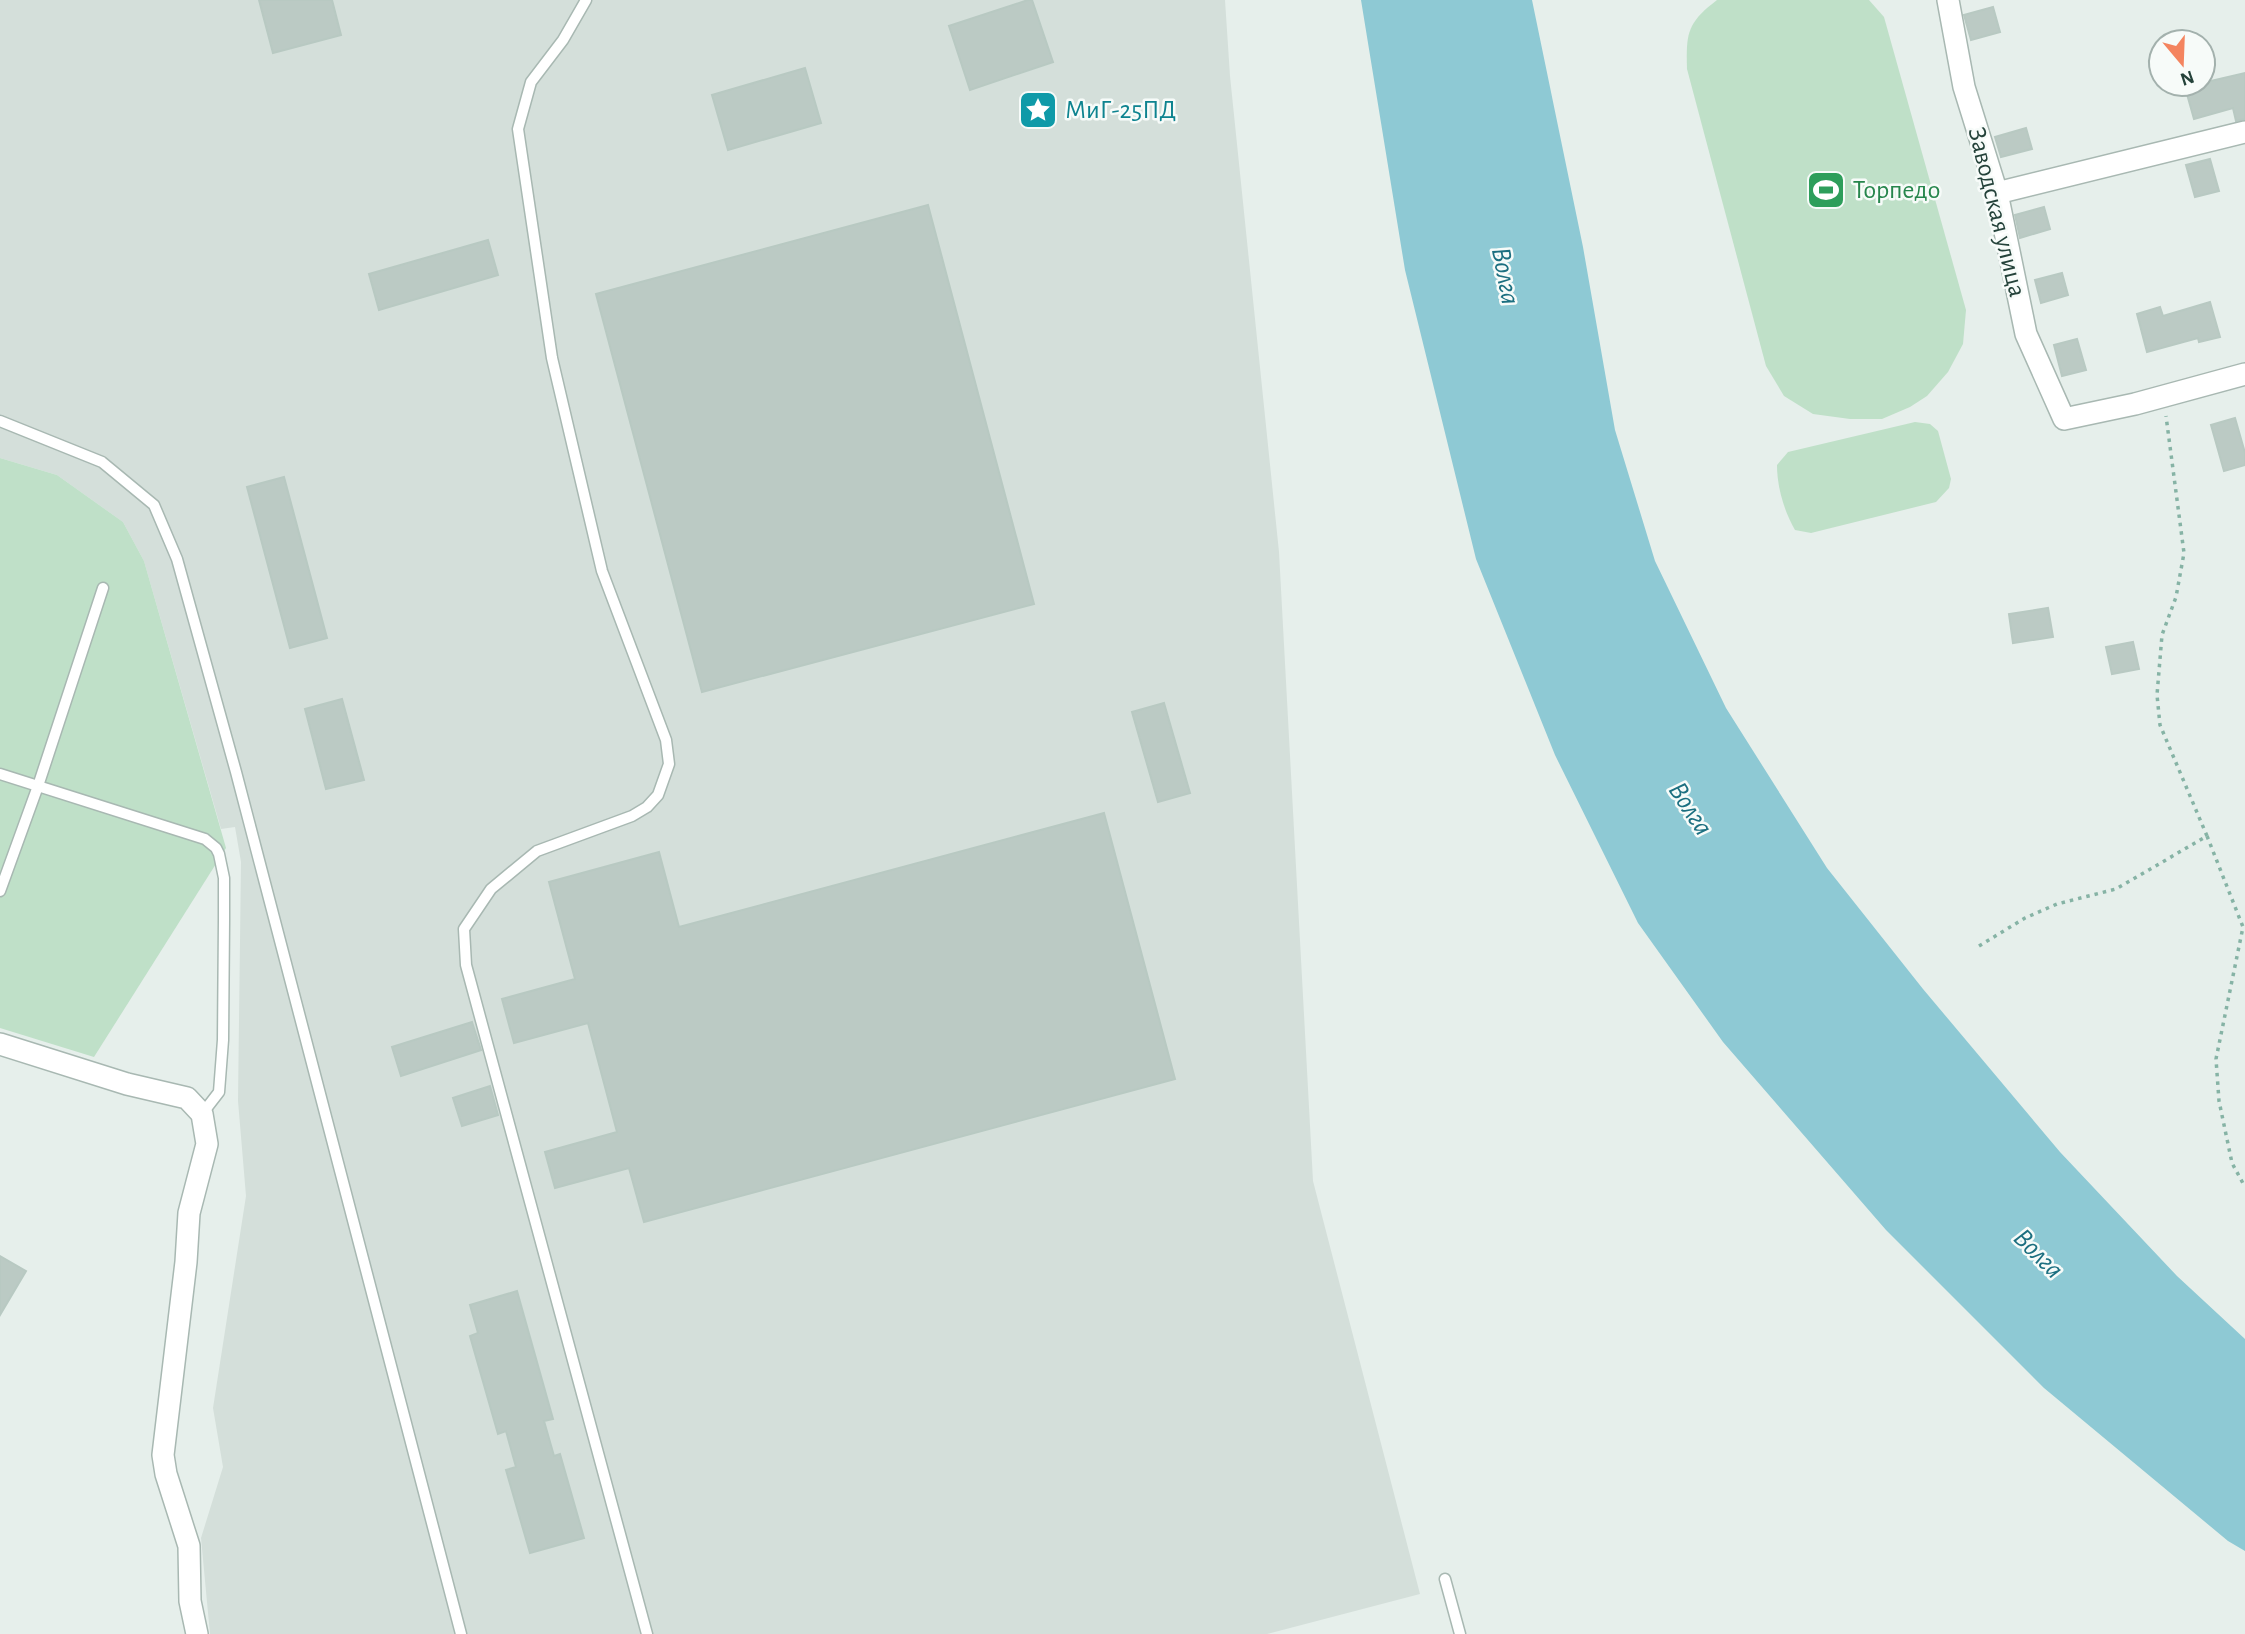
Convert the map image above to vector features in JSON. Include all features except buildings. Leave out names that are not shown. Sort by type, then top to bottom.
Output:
[{"type":"street","name":"Заводская улица","points":[[1948,0],[1964,87],[1997,193],[2025,334],[2064,419],[2163,396]]},
{"type":"street","points":[[1997,193],[2245,132]]},
{"type":"street","points":[[2163,396],[2245,374]]},
{"type":"street","points":[[0,1044],[127,1084],[187,1098],[202,1114],[206,1144],[189,1213],[186,1262],[163,1455],[166,1474],[189,1546],[190,1601],[197,1634]]},
{"type":"lane","points":[[586,0],[563,40],[531,82],[518,129],[558,384],[603,571],[666,740],[669,764],[658,795],[647,807],[632,816],[537,851],[491,889],[464,929],[466,965],[648,1634]]},
{"type":"lane","points":[[0,421],[102,461],[153,505],[177,559],[240,786],[461,1634]]},
{"type":"lane","points":[[0,891],[38,786],[103,587]]},
{"type":"lane","points":[[0,774],[205,839],[216,848],[223,878],[223,1040],[219,1093],[202,1114]]},
{"type":"lane","points":[[1445,1579],[1460,1634]]},
{"type":"path","points":[[2163,396],[2184,553],[2176,597],[2162,635],[2157,695],[2160,725],[2243,927],[2217,1059],[2219,1101],[2232,1163],[2245,1187]]},
{"type":"path","points":[[1979,946],[2025,918],[2057,904],[2116,889],[2207,836]]},
{"type":"shaded area","points":[[0,0],[1225,0],[1230,76],[1279,552],[1313,1181],[1420,1594],[1267,1634],[210,1634],[201,1538],[223,1467],[213,1408],[246,1196],[238,1101],[241,862],[235,827],[221,829],[144,561],[123,522],[57,475],[0,458]]},
{"type":"green space","name":"Торпедо","points":[[1717,0],[1869,0],[1884,17],[1966,310],[1963,344],[1948,372],[1927,396],[1910,407],[1882,419],[1850,419],[1813,414],[1784,396],[1766,366],[1687,69],[1690,30],[1700,15]]},
{"type":"green space","points":[[1915,422],[1930,424],[1938,431],[1951,479],[1949,488],[1936,502],[1811,533],[1795,530],[1782,499],[1777,473],[1777,465],[1788,452]]},
{"type":"green space","points":[[0,458],[57,475],[123,522],[144,561],[226,848],[94,1057],[0,1028]]},
{"type":"water","name":"Волга","points":[[1361,0],[1532,0],[1583,247],[1615,430],[1655,561],[1726,708],[1827,868],[1923,989],[2060,1152],[2177,1276],[2245,1339],[2245,1551],[2228,1541],[2044,1388],[1886,1230],[1723,1042],[1638,923],[1555,755],[1476,559],[1405,270]]},
{"type":"place","name":"МиГ-25ПД","points":[[1038,110]]},
{"type":"place","name":"Торпедо","points":[[1826,190]]}]
